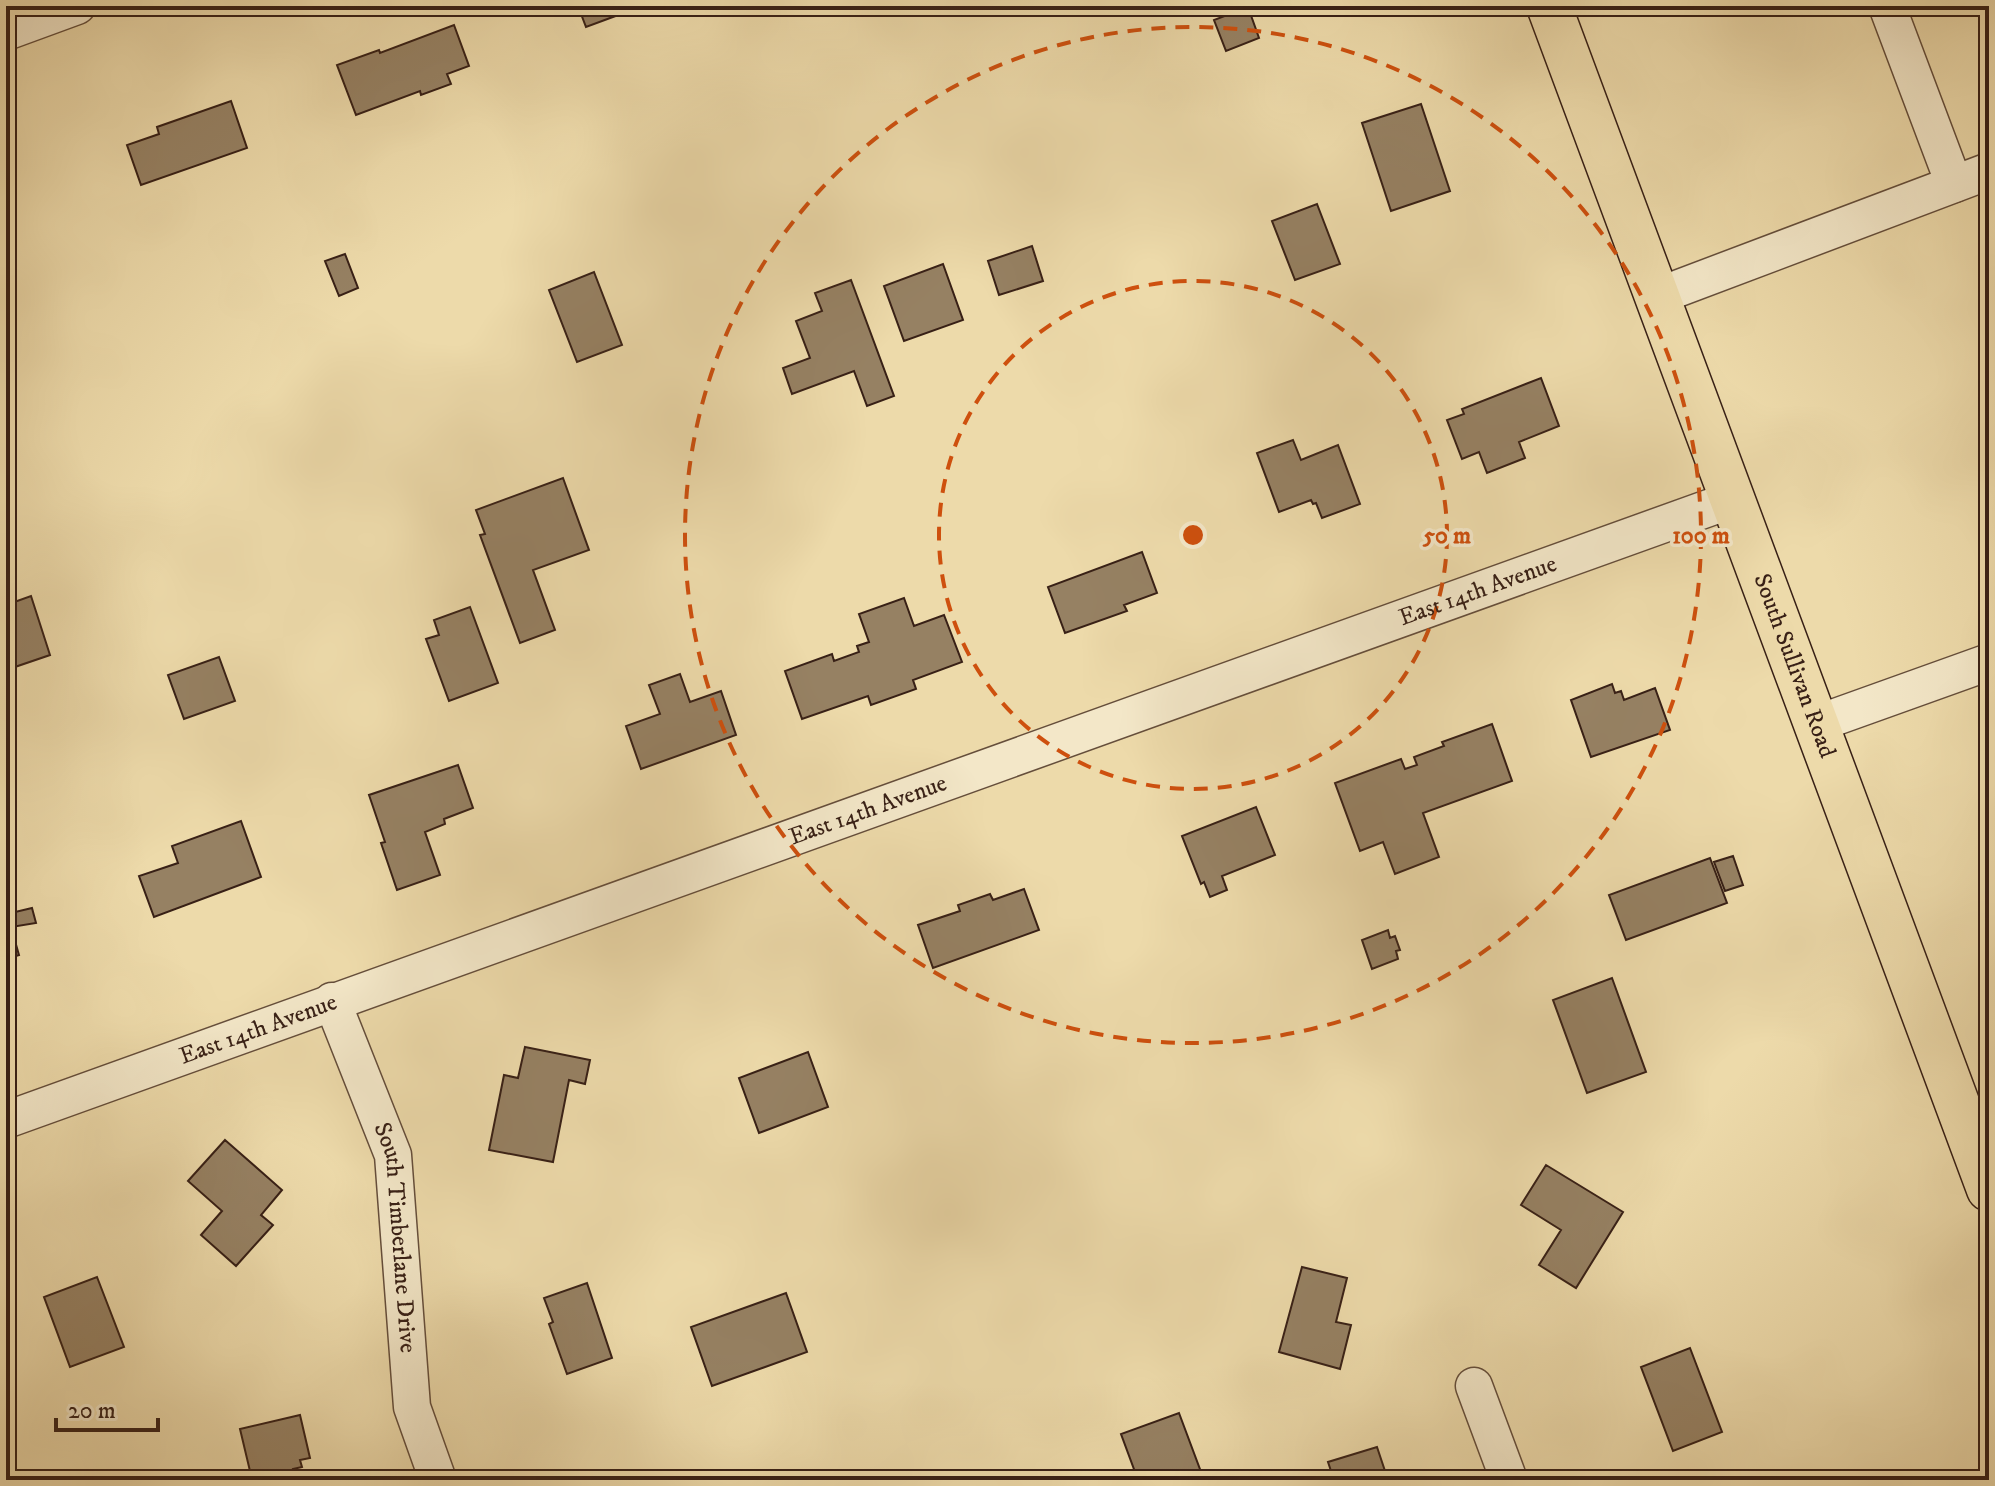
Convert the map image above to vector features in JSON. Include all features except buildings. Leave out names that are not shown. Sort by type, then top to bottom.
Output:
[{"type":"main road","name":"South Sullivan Road","points":[[1549,6],[1989,1189]]},
{"type":"street","points":[[6,32],[77,6]]},
{"type":"street","points":[[1887,6],[1954,184]]},
{"type":"street","points":[[1658,296],[1989,171]]},
{"type":"street","name":"East 14th Avenue","points":[[6,1120],[1731,500]]},
{"type":"street","points":[[1816,724],[1989,662]]},
{"type":"street","name":"South Timberlane Drive","points":[[332,1001],[393,1155],[412,1407],[438,1480]]},
{"type":"street","points":[[1474,1386],[1509,1480]]}]
